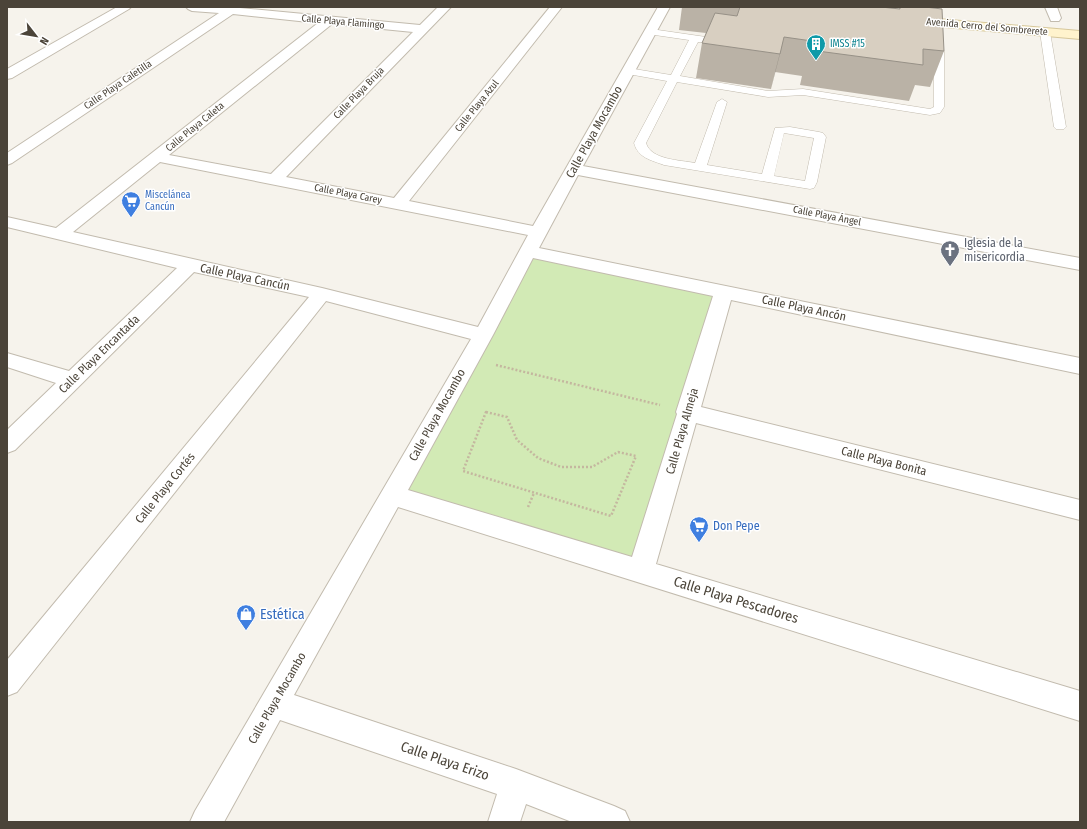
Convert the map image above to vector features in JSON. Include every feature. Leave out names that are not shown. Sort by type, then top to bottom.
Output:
[{"type":"main road","name":"Avenida Cerro del Sombrerete","points":[[1039,17],[1053,13],[1067,20]]},
{"type":"main road","name":"Avenida Cerro del Sombrerete","points":[[899,20],[1080,35]]},
{"type":"street","points":[[7,75],[125,7]]},
{"type":"street","name":"Calle Playa Flamingo","points":[[192,7],[422,29]]},
{"type":"street","name":"Calle Playa Bruja","points":[[274,180],[445,7]]},
{"type":"street","name":"Calle Playa Azul","points":[[398,204],[556,7]]},
{"type":"street","name":"Calle Playa Mocambo","points":[[206,822],[275,703],[483,334],[538,232],[664,7]]},
{"type":"street","name":"Calle Playa Caletilla","points":[[7,160],[230,11]]},
{"type":"street","name":"Calle Playa Caleta","points":[[60,234],[329,20]]},
{"type":"street","name":"Calle Playa Carey","points":[[158,157],[538,232]]},
{"type":"street","name":"Calle Playa Ángel","points":[[574,169],[1080,264]]},
{"type":"street","name":"Calle Playa Cancún","points":[[7,222],[322,294],[483,334]]},
{"type":"street","name":"Calle Playa Ancón","points":[[528,251],[1080,366]]},
{"type":"street","name":"Calle Playa Encantada","points":[[7,444],[190,265]]},
{"type":"street","name":"Calle Playa Almeja","points":[[641,571],[724,292]]},
{"type":"street","name":"Calle Playa Cortés","points":[[7,682],[322,294]]},
{"type":"street","points":[[7,360],[73,380]]},
{"type":"street","name":"Calle Playa Bonita","points":[[688,412],[1080,510]]},
{"type":"street","name":"Calle Playa Pescadores","points":[[392,495],[1080,706]]},
{"type":"street","name":"Calle Playa Erizo","points":[[275,703],[516,785],[614,822]]},
{"type":"street","points":[[504,822],[516,785]]},
{"type":"lane","points":[[651,32],[715,41]]},
{"type":"lane","points":[[1045,32],[1060,127]]},
{"type":"lane","points":[[695,38],[640,143],[641,149],[647,155],[668,162],[767,179],[810,185],[820,137],[819,135],[790,130],[779,130],[767,179]]},
{"type":"lane","points":[[628,71],[768,94],[803,92],[930,112],[936,111],[939,107],[939,50]]},
{"type":"lane","points":[[700,167],[722,102]]},
{"type":"path","points":[[468,359],[688,412]]},
{"type":"path","points":[[486,412],[507,416],[517,440],[538,458],[561,467],[592,467],[618,452],[636,456],[611,516],[463,471],[486,412]]},
{"type":"green space","points":[[532,255],[714,293],[638,566],[521,523],[405,490]]},
{"type":"building","points":[[740,7],[881,7],[900,9],[900,7],[925,7],[942,9],[944,51],[923,49],[923,65],[810,50],[812,41],[784,37],[780,54],[702,43],[715,13],[737,16]]},
{"type":"place","name":"IMSS #15","points":[[816,61]]},
{"type":"place","name":"Miscelánea Cancún","points":[[131,218]]},
{"type":"place","name":"Iglesia de la misericordia","points":[[950,267]]},
{"type":"place","name":"Don Pepe","points":[[699,543]]},
{"type":"place","name":"Estética","points":[[246,631]]}]
